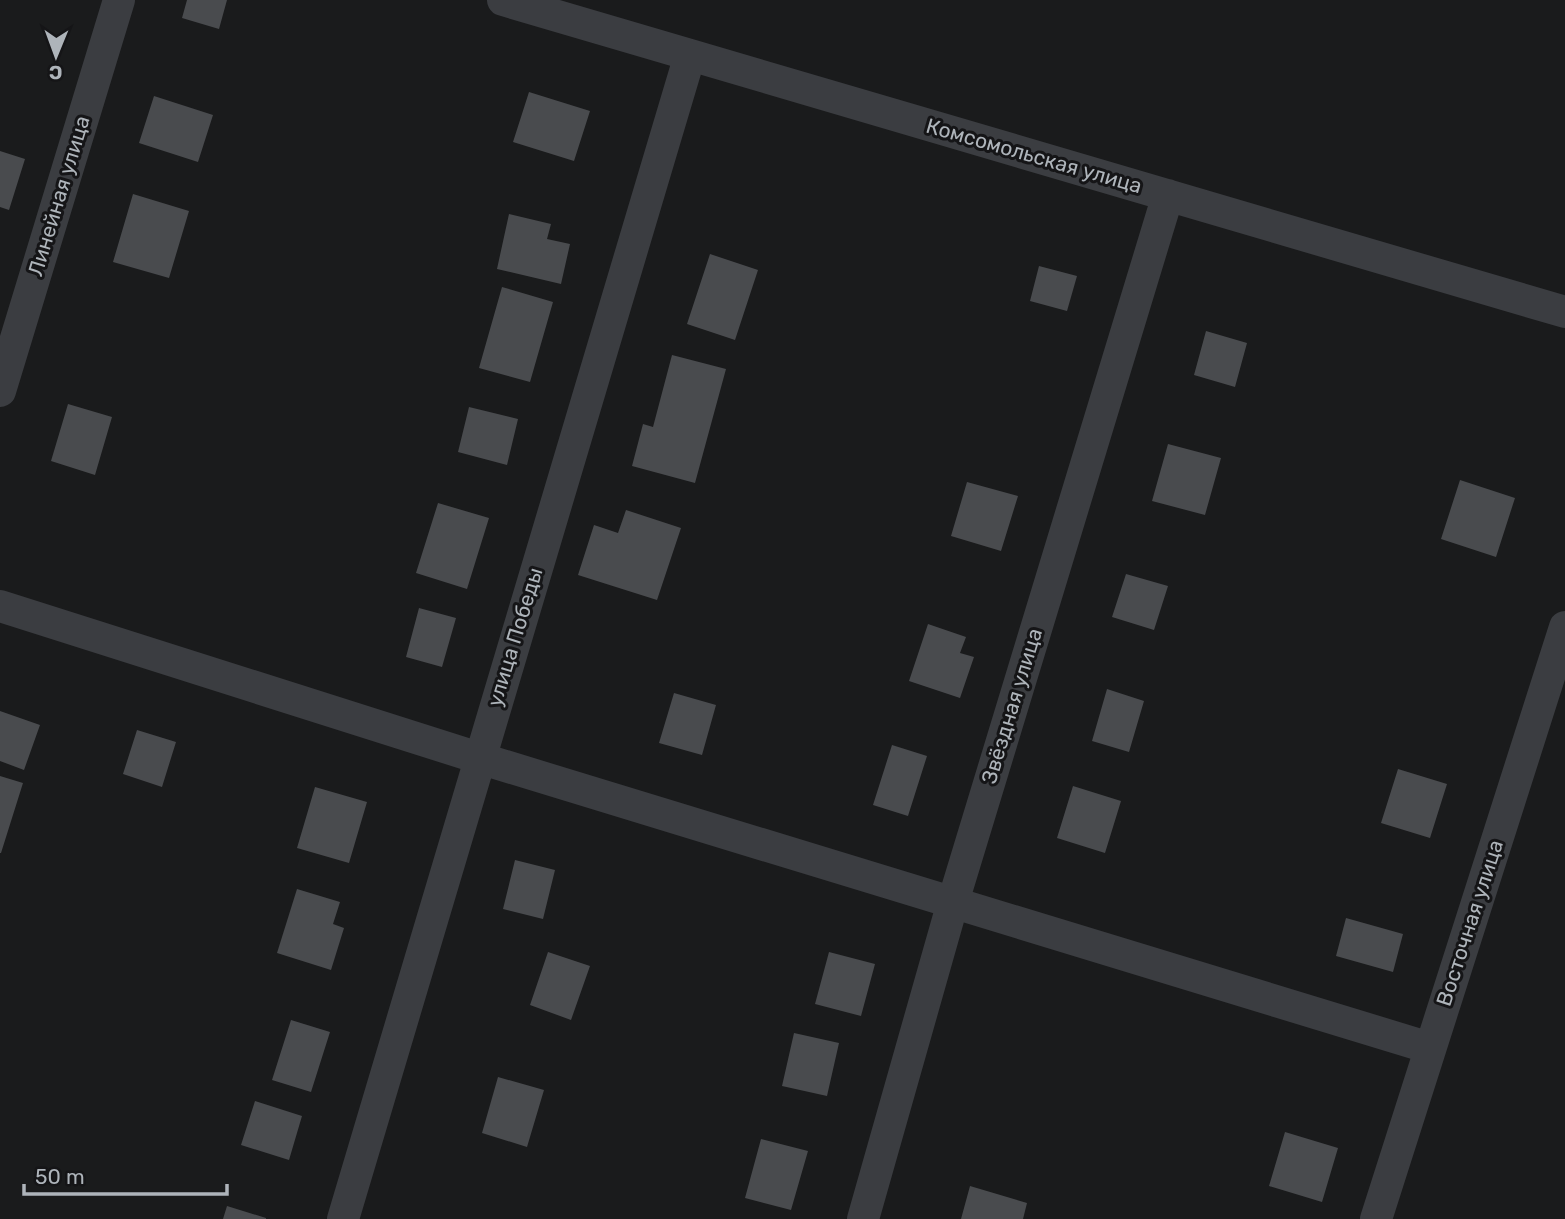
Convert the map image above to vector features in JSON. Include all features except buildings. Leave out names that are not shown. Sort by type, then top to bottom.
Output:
[{"type":"street","name":"Линейная улица","points":[[0,391],[119,0]]},
{"type":"street","name":"Комсомольская улица","points":[[503,0],[1565,312]]},
{"type":"street","name":"улица Победы","points":[[343,1219],[690,55]]},
{"type":"street","name":"Звёздная улица","points":[[863,1219],[953,902],[1168,195]]},
{"type":"street","points":[[0,606],[479,758],[1430,1048]]},
{"type":"street","name":"Восточная улица","points":[[1376,1219],[1565,627]]}]
